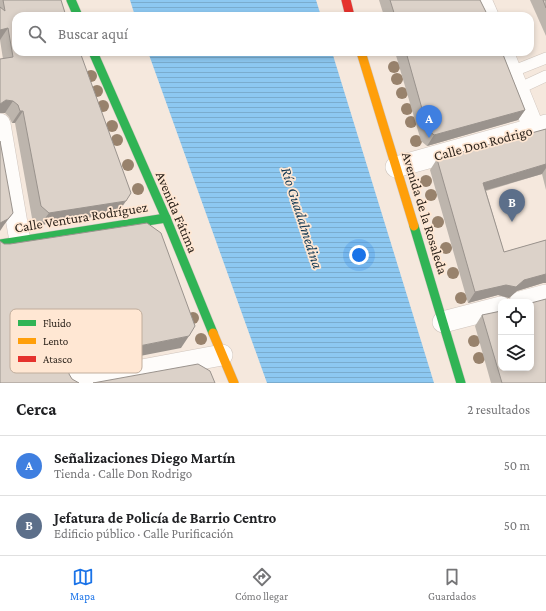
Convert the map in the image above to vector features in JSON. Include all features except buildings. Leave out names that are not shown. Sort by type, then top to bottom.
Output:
[{"type":"main road","points":[[71,0],[76,12]]},
{"type":"main road","points":[[346,0],[349,12]]},
{"type":"main road","name":"Avenida Fátima","points":[[95,56],[166,218],[234,383]]},
{"type":"main road","name":"Avenida de la Rosaleda","points":[[362,56],[461,383]]},
{"type":"main road","name":"Calle Ventura Rodríguez","points":[[0,244],[166,218]]},
{"type":"street","points":[[481,0],[486,12]]},
{"type":"street","points":[[505,56],[515,80],[540,127]]},
{"type":"street","points":[[0,124],[20,241]]},
{"type":"street","name":"Calle Don Rodrigo","points":[[396,167],[540,127]]},
{"type":"street","points":[[531,299],[546,295]]},
{"type":"street","points":[[443,322],[498,308]]},
{"type":"street","points":[[142,370],[222,355]]},
{"type":"street","points":[[72,383],[126,373]]},
{"type":"lane","points":[[515,80],[546,58]]},
{"type":"lane","points":[[515,80],[546,76]]},
{"type":"water","points":[[130,0],[316,0],[320,12],[134,12]]},
{"type":"water","name":"Río Guadalmedina","points":[[149,56],[333,56],[434,383],[267,383]]},
{"type":"traffic: fast","points":[[71,0],[76,12]]},
{"type":"traffic: fast","points":[[95,56],[166,218],[213,333]]},
{"type":"traffic: fast","points":[[0,244],[166,218]]},
{"type":"traffic: fast","points":[[414,226],[461,383]]},
{"type":"traffic: slow","points":[[362,56],[414,226]]},
{"type":"traffic: slow","points":[[213,333],[234,383]]},
{"type":"traffic: jam","points":[[346,0],[349,12]]},
{"type":"place","name":"Señalizaciones Diego Martín","points":[[429,138]]},
{"type":"place","name":"Jefatura de Policía de Barrio Centro","points":[[512,222]]}]
